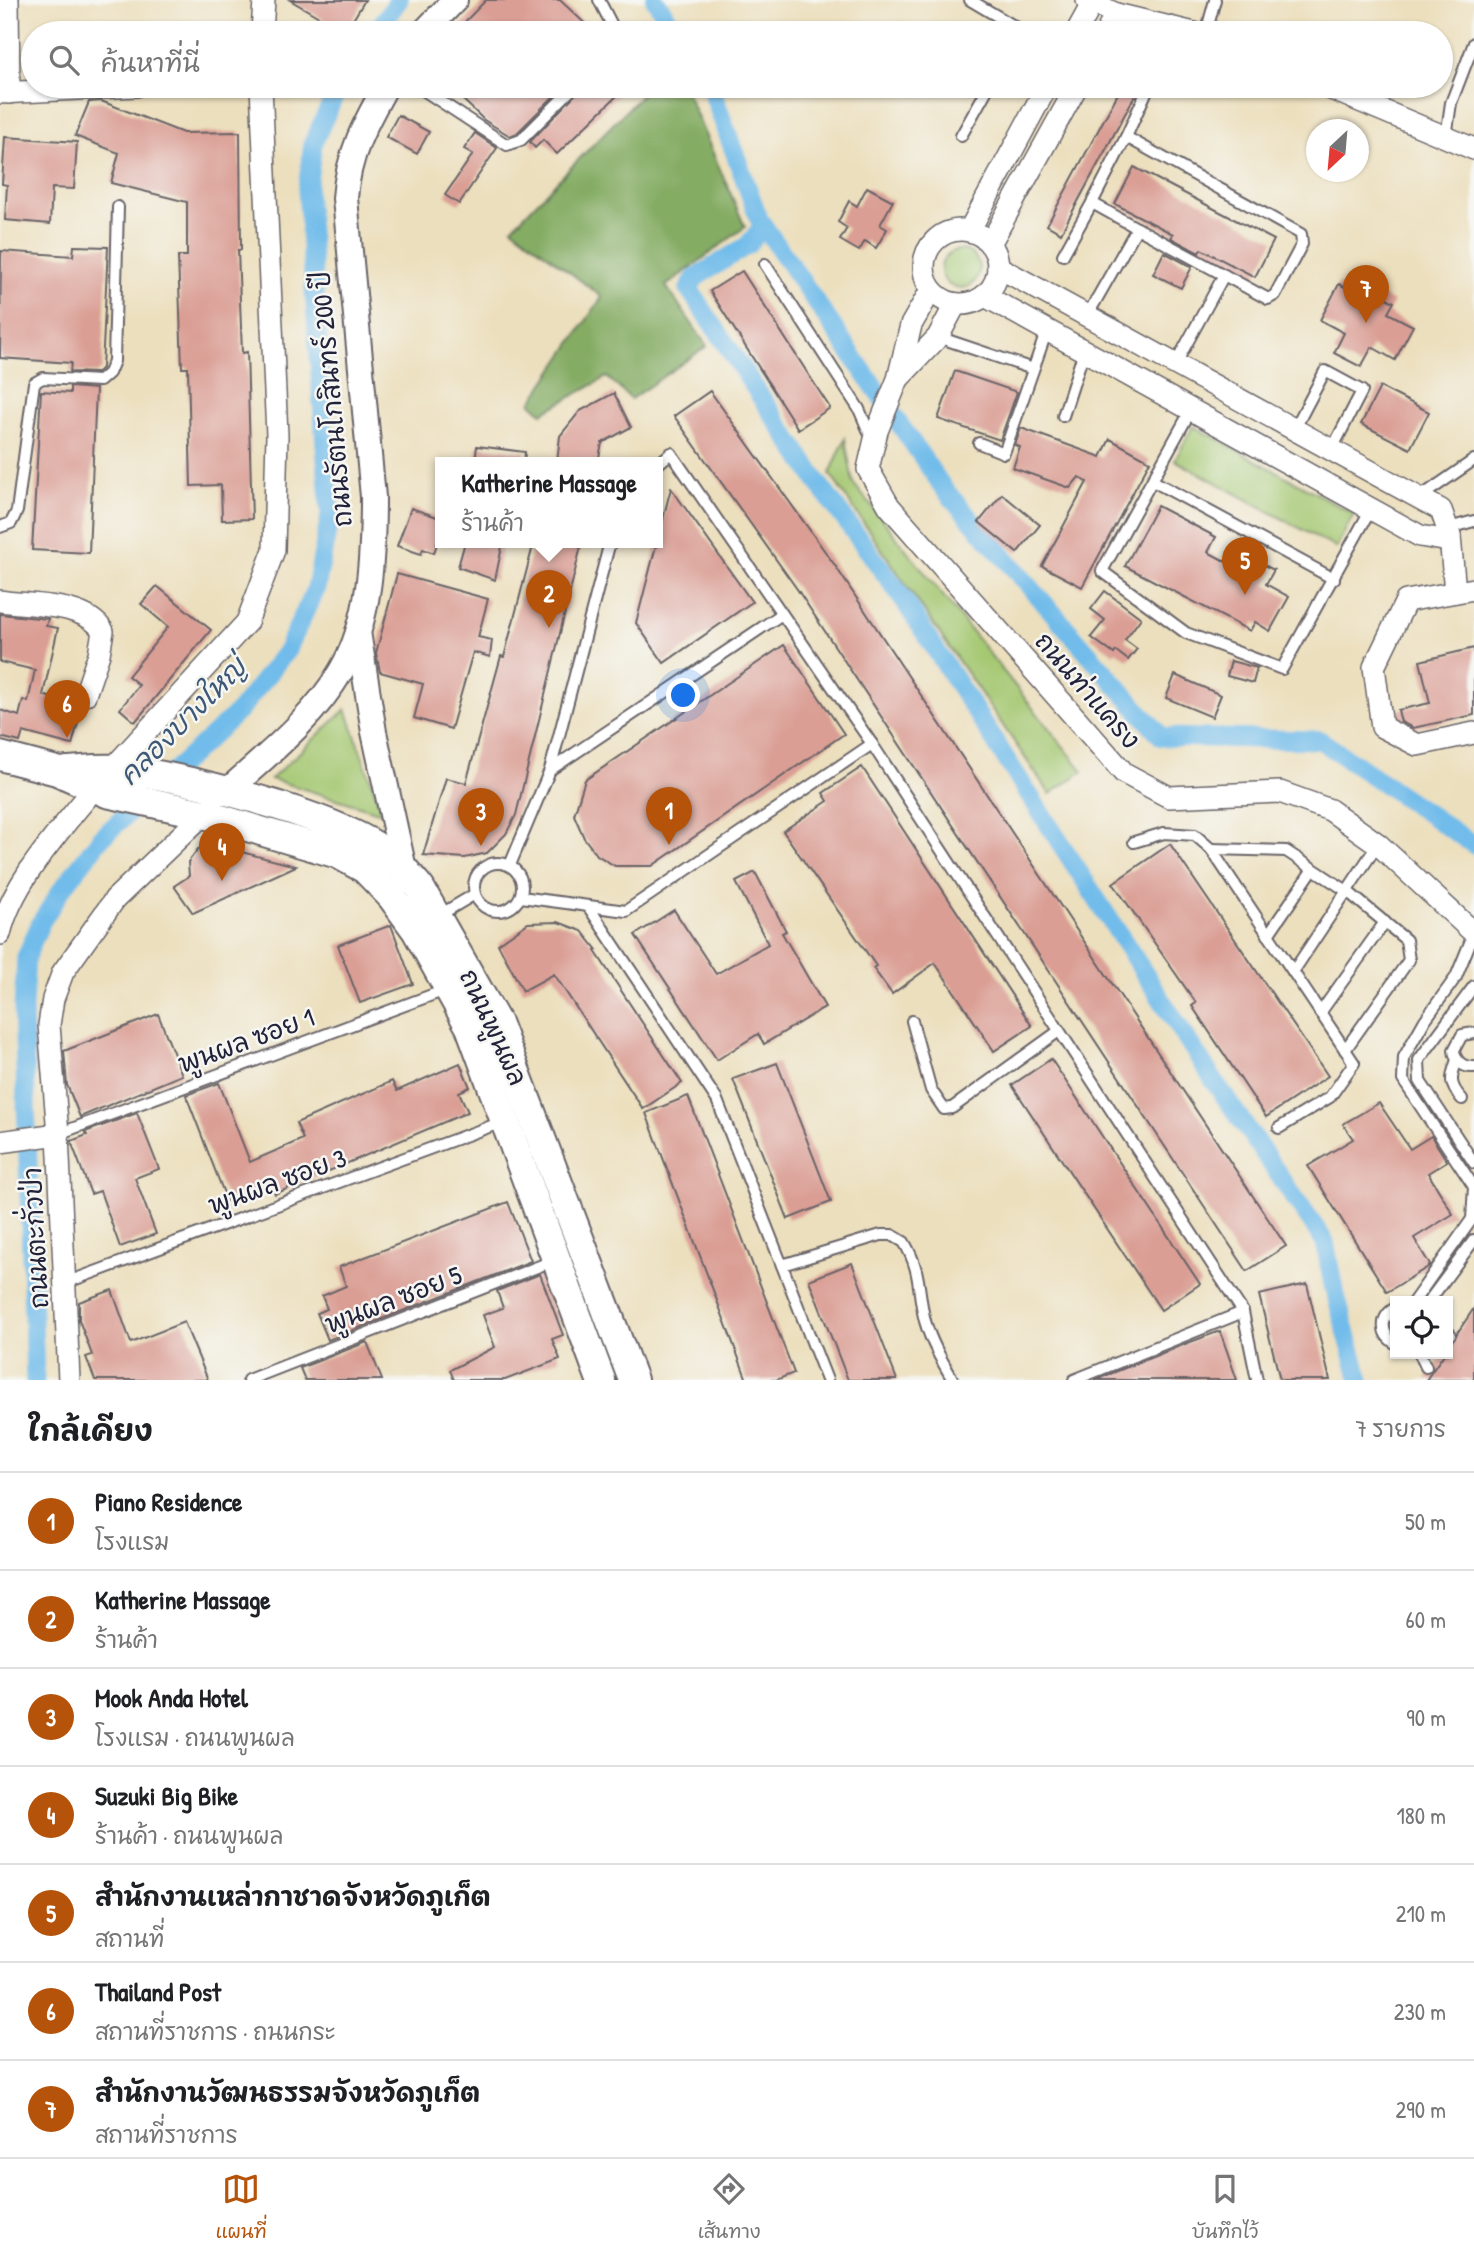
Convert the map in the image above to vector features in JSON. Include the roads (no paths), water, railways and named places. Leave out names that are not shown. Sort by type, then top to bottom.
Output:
[{"type":"main road","points":[[0,755],[57,771],[110,780]]},
{"type":"main road","name":"ถนนพูนผล","points":[[110,780],[213,789],[347,831],[384,852],[404,869],[420,888],[498,1025],[632,1380]]},
{"type":"main road","name":"ถนนพูนผล","points":[[110,780],[175,807],[338,854],[365,869],[392,897],[451,988],[470,1027],[601,1380]]},
{"type":"street","points":[[5,93],[8,0]]},
{"type":"street","points":[[263,21],[264,0]]},
{"type":"street","points":[[435,21],[455,0]]},
{"type":"street","points":[[1081,21],[1089,2],[1116,14],[1145,21]]},
{"type":"street","points":[[1112,21],[1116,14]]},
{"type":"street","points":[[0,934],[4,917],[42,853],[110,780],[247,622],[274,550],[277,435],[262,98]]},
{"type":"street","name":"ถนนรัตนโกสินทร์ 200 ปี","points":[[213,789],[286,739],[321,699],[342,669],[357,628],[370,571],[373,497],[345,198],[347,168],[356,143],[380,98]]},
{"type":"street","points":[[968,231],[1040,98]]},
{"type":"street","points":[[990,244],[1070,98]]},
{"type":"street","points":[[1353,98],[1474,149]]},
{"type":"street","points":[[956,230],[968,231],[990,244],[998,267],[994,284],[985,296],[956,305],[931,290],[923,267],[932,243],[956,230]]},
{"type":"street","points":[[998,267],[1441,510],[1464,591],[1406,601],[1374,667],[1382,727],[1417,744],[1474,733]]},
{"type":"street","name":"ถนนท่าแครง","points":[[931,290],[911,325],[898,379],[876,438],[869,469],[889,506],[1124,774],[1169,797],[1280,792],[1330,810],[1378,844],[1474,933]]},
{"type":"street","points":[[985,296],[1420,536],[1443,540],[1449,532]]},
{"type":"street","name":"ถนนท่าแครง","points":[[898,379],[938,337],[956,305]]},
{"type":"street","points":[[1121,371],[1134,342]]},
{"type":"street","points":[[1239,436],[1254,409]]},
{"type":"street","points":[[1366,506],[1377,476]]},
{"type":"street","points":[[0,601],[75,612],[96,621],[103,631],[99,654],[85,695]]},
{"type":"street","points":[[357,628],[374,732],[404,869]]},
{"type":"street","name":"ถนนตะกั่วป่า","points":[[69,1380],[58,1134],[49,1025],[53,999],[64,972],[115,899],[204,814],[213,789]]},
{"type":"street","points":[[0,1142],[58,1134]]},
{"type":"lane","points":[[600,0],[610,21]]},
{"type":"lane","points":[[970,0],[1006,21]]},
{"type":"lane","points":[[1210,21],[1216,0]]},
{"type":"lane","points":[[1453,98],[1474,43]]},
{"type":"lane","points":[[435,98],[507,145],[521,140],[563,98]]},
{"type":"lane","points":[[961,136],[982,98]]},
{"type":"lane","points":[[1063,255],[1126,137],[1144,98]]},
{"type":"lane","points":[[1446,137],[1453,98]]},
{"type":"lane","points":[[1092,203],[1268,299],[1275,295],[1302,244],[1301,234],[1126,137]]},
{"type":"lane","points":[[0,527],[10,523],[17,512],[34,383],[43,378],[100,381],[109,373],[114,361],[118,207]]},
{"type":"lane","points":[[1087,316],[1137,228]]},
{"type":"lane","points":[[765,264],[876,438]]},
{"type":"lane","points":[[1175,365],[1224,275]]},
{"type":"lane","points":[[979,443],[1004,453],[1047,330]]},
{"type":"lane","points":[[938,337],[1033,369]]},
{"type":"lane","points":[[1063,416],[1084,351]]},
{"type":"lane","points":[[1294,430],[1325,371],[1362,391],[1331,451]]},
{"type":"lane","points":[[1191,410],[1102,571],[1186,633],[1282,669],[1334,579],[1366,506]]},
{"type":"lane","points":[[663,459],[671,453],[872,744],[1243,1312],[1258,1380]]},
{"type":"lane","points":[[1419,498],[1474,460]]},
{"type":"lane","points":[[1153,481],[1334,579]]},
{"type":"lane","points":[[1449,532],[1474,521]]},
{"type":"lane","points":[[510,865],[551,769],[608,548]]},
{"type":"lane","points":[[551,769],[782,614]]},
{"type":"lane","points":[[521,897],[626,911],[872,744]]},
{"type":"lane","points":[[1134,842],[1164,833],[1195,835],[1211,849],[1354,1063],[1330,1097],[1279,1128]]},
{"type":"lane","points":[[1293,972],[1378,844]]},
{"type":"lane","points":[[1211,849],[1286,851],[1347,891],[1406,940],[1409,960],[1345,1050]]},
{"type":"lane","points":[[510,865],[522,880],[521,897],[514,904],[494,911],[486,909],[475,894],[475,877],[491,866],[510,865]]},
{"type":"lane","points":[[1268,935],[1313,869]]},
{"type":"lane","points":[[437,917],[475,894]]},
{"type":"lane","points":[[588,906],[717,1100],[827,1380]]},
{"type":"lane","points":[[1320,1013],[1385,922]]},
{"type":"lane","points":[[1418,1296],[1472,1219],[1474,1187],[1403,1080],[1404,1058],[1425,1020],[1456,978],[1474,933]]},
{"type":"lane","points":[[1474,985],[1419,1060],[1420,1081],[1474,1163]]},
{"type":"lane","name":"พูนผล ซอย 1","points":[[58,1134],[451,988]]},
{"type":"lane","points":[[1425,1020],[1456,1041]]},
{"type":"lane","points":[[912,1021],[932,1090],[944,1109],[952,1108],[1059,1031]]},
{"type":"lane","points":[[1474,1033],[1462,1035],[1456,1041],[1454,1055],[1463,1065],[1474,1067]]},
{"type":"lane","points":[[1457,1060],[1450,1078],[1453,1089],[1462,1099]]},
{"type":"lane","name":"พูนผล ซอย 3","points":[[65,1283],[505,1121]]},
{"type":"lane","points":[[782,1265],[881,1235],[891,1235],[904,1242],[920,1279],[925,1321],[934,1348],[953,1380]]},
{"type":"lane","points":[[1433,1296],[1474,1241]]},
{"type":"lane","name":"พูนผล ซอย 5","points":[[248,1380],[555,1260]]},
{"type":"lane","points":[[1074,1380],[1243,1312]]},
{"type":"lane","points":[[1390,1312],[1383,1327],[1390,1339]]},
{"type":"lane","points":[[1422,1359],[1426,1367]]},
{"type":"waterway","name":"คลองบางใหญ่","points":[[384,21],[399,0]]},
{"type":"waterway","points":[[655,0],[669,21]]},
{"type":"waterway","name":"คลองบางใหญ่","points":[[35,1380],[23,1007],[26,957],[41,922],[101,838],[239,711],[287,650],[316,588],[330,516],[307,189],[313,143],[334,98]]},
{"type":"waterway","points":[[714,98],[759,219],[944,489],[1162,737],[1320,740],[1474,845]]},
{"type":"waterway","points":[[763,226],[748,245],[695,278],[689,289],[821,487],[899,593],[1210,1075],[1325,1242],[1333,1285],[1360,1380]]},
{"type":"place","name":"สำนักงานวัฒนธรรมจังหวัดภูเก็ต","points":[[1366,323]]},
{"type":"place","name":"สำนักงานเหล่ากาชาดจังหวัดภูเก็ต","points":[[1245,595]]},
{"type":"place","name":"Katherine Massage","points":[[549,628]]},
{"type":"place","name":"Thailand Post","points":[[67,738]]},
{"type":"place","name":"Piano Residence","points":[[669,845]]},
{"type":"place","name":"Mook Anda Hotel","points":[[481,846]]},
{"type":"place","name":"Suzuki Big Bike","points":[[222,881]]}]
